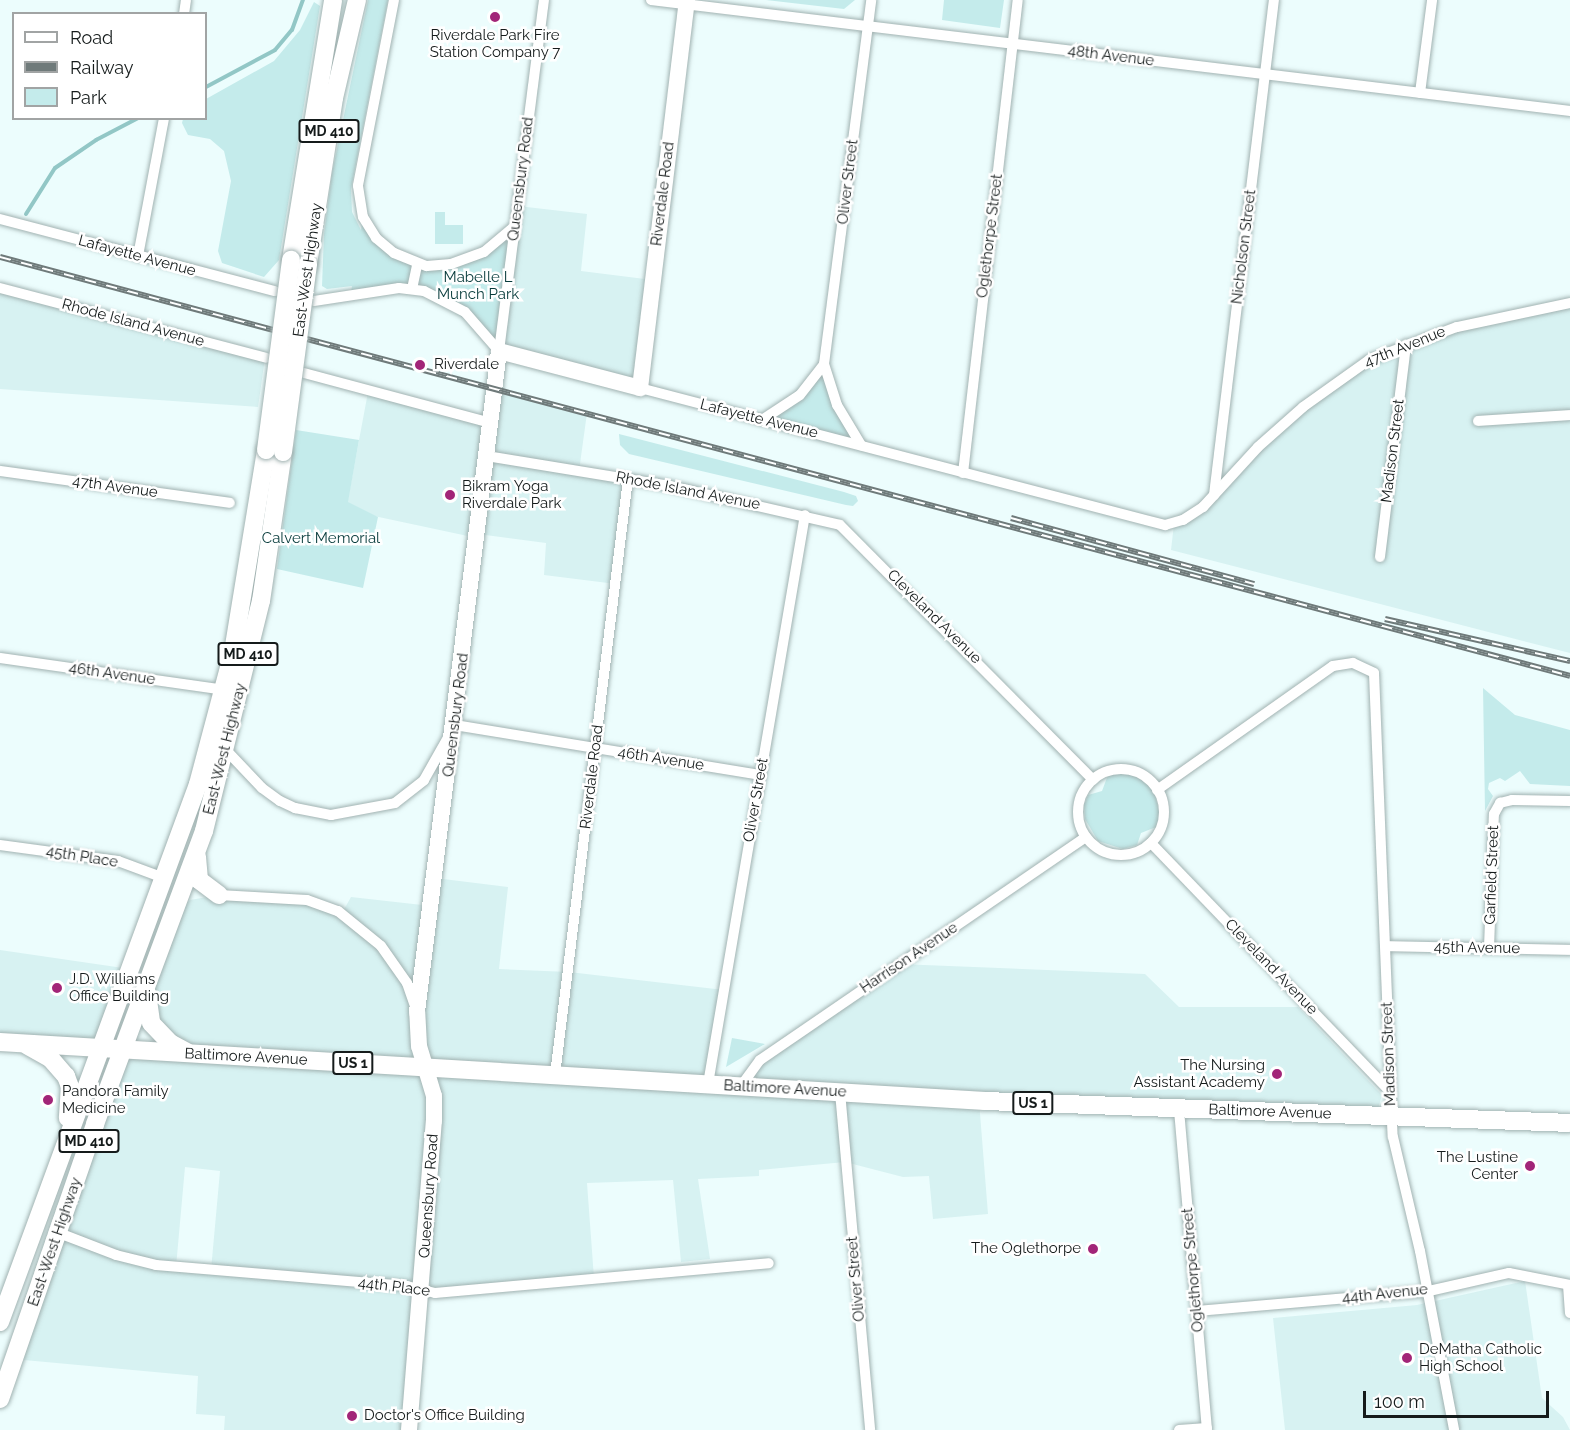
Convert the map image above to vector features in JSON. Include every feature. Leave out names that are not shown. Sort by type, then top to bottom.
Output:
[{"type":"main road","name":"East-West Highway","points":[[0,1400],[121,1049],[196,852],[226,750],[261,601],[275,451],[333,0]]},
{"type":"main road","name":"East-West Highway","points":[[300,262],[357,0]]},
{"type":"main road","name":"East-West Highway","points":[[0,1322],[161,877],[198,784],[224,690],[275,451]]},
{"type":"main road","points":[[196,852],[199,880],[219,895]]},
{"type":"main road","points":[[174,914],[190,900],[219,895]]},
{"type":"main road","points":[[148,982],[146,1002],[151,1023],[170,1043],[189,1053]]},
{"type":"main road","name":"Baltimore Avenue","points":[[0,1042],[1179,1110],[1570,1123]]},
{"type":"main road","points":[[23,1044],[51,1059],[66,1076],[70,1099],[66,1140]]},
{"type":"street","points":[[394,0],[357,196],[369,228],[394,253],[417,265],[438,266],[466,260],[500,242],[515,226]]},
{"type":"street","name":"Queensbury Road","points":[[409,1430],[435,1108],[422,1067],[417,1012],[455,725],[543,0]]},
{"type":"street","name":"48th Avenue","points":[[651,0],[687,2],[1570,111]]},
{"type":"street","name":"Oliver Street","points":[[861,445],[837,405],[824,364],[871,0]]},
{"type":"street","name":"Oglethorpe Street","points":[[963,473],[1018,0]]},
{"type":"street","name":"Nicholson Street","points":[[1214,495],[1274,0]]},
{"type":"street","points":[[1420,93],[1432,0]]},
{"type":"street","name":"Riverdale Road","points":[[639,388],[687,2]]},
{"type":"street","points":[[138,256],[164,120]]},
{"type":"street","name":"Lafayette Avenue","points":[[0,219],[275,291]]},
{"type":"street","points":[[412,289],[417,265]]},
{"type":"street","name":"Rhode Island Avenue","points":[[0,288],[266,358]]},
{"type":"street","points":[[314,301],[412,289],[434,294],[465,312],[500,351]]},
{"type":"street","name":"47th Avenue","points":[[1214,495],[1258,447],[1332,384],[1369,360],[1457,327],[1570,303]]},
{"type":"street","name":"Madison Street","points":[[1380,556],[1406,345]]},
{"type":"street","name":"Lafayette Avenue","points":[[500,351],[1165,525],[1193,514],[1214,495]]},
{"type":"street","points":[[762,420],[800,395],[824,364]]},
{"type":"street","points":[[304,373],[490,423]]},
{"type":"street","points":[[1478,421],[1570,415]]},
{"type":"street","name":"Rhode Island Avenue","points":[[487,456],[628,479],[805,515],[840,525],[875,557]]},
{"type":"street","name":"47th Avenue","points":[[0,471],[230,503]]},
{"type":"street","name":"Riverdale Road","points":[[555,1075],[628,479]]},
{"type":"street","name":"Oliver Street","points":[[708,1084],[805,515]]},
{"type":"street","name":"Cleveland Avenue","points":[[875,557],[1093,780]]},
{"type":"street","name":"46th Avenue","points":[[0,658],[224,690]]},
{"type":"street","name":"Madison Street","points":[[1157,790],[1333,666],[1353,663],[1374,673],[1390,1091],[1395,1145],[1428,1291],[1454,1430]]},
{"type":"street","points":[[226,750],[280,801],[318,814],[349,814],[395,803],[419,785],[446,748],[455,725]]},
{"type":"street","name":"46th Avenue","points":[[455,725],[761,776]]},
{"type":"street","points":[[1127,770],[1146,778],[1157,790],[1163,817],[1151,843],[1132,854],[1116,855],[1104,852],[1086,837],[1078,811],[1082,794],[1093,780],[1107,772],[1127,770]]},
{"type":"street","name":"Garfield Street","points":[[1489,948],[1494,814],[1500,803],[1570,801]]},
{"type":"street","name":"Harrison Avenue","points":[[741,1086],[752,1067],[765,1057],[1086,837]]},
{"type":"street","name":"Cleveland Avenue","points":[[1151,843],[1390,1091]]},
{"type":"street","name":"45th Place","points":[[0,845],[118,861],[161,877]]},
{"type":"street","points":[[219,895],[307,900],[345,915],[366,930],[395,964],[417,1012]]},
{"type":"street","name":"45th Avenue","points":[[1384,946],[1570,950]]},
{"type":"street","name":"Oliver Street","points":[[840,1092],[870,1430]]},
{"type":"street","name":"Oglethorpe Street","points":[[1179,1110],[1207,1429]]},
{"type":"street","name":"44th Place","points":[[59,1233],[106,1252],[156,1265],[422,1289],[435,1293],[769,1263]]},
{"type":"street","name":"44th Avenue","points":[[1197,1311],[1428,1291],[1509,1273],[1569,1285]]},
{"type":"street","points":[[1569,1285],[1570,1313]]},
{"type":"street","points":[[1179,1430],[1207,1429]]},
{"type":"shaded area","points":[[518,206],[587,214],[581,271],[653,280],[640,388],[499,350]]},
{"type":"shaded area","points":[[0,288],[265,358],[258,407],[0,389]]},
{"type":"shaded area","points":[[1570,303],[1570,653],[1171,550],[1174,524],[1183,520],[1258,448],[1353,369],[1406,345]]},
{"type":"shaded area","points":[[495,388],[587,413],[579,471],[628,479],[616,584],[544,575],[546,543],[478,534],[477,538],[346,510],[368,392],[490,424]]},
{"type":"shaded area","points":[[435,878],[508,887],[499,969],[569,972],[724,990],[708,1084],[745,1078],[899,964],[1145,974],[1179,1007],[1298,1007],[1382,1095],[1376,1116],[979,1101],[988,1214],[933,1219],[929,1176],[903,1177],[845,1162],[759,1170],[759,1176],[698,1179],[710,1259],[681,1262],[673,1180],[587,1183],[594,1278],[422,1290],[409,1430],[224,1430],[225,1416],[196,1414],[198,1376],[13,1359],[121,1049],[187,1053],[147,1014],[174,914],[190,900],[219,895],[307,900],[342,913],[351,897],[431,906]],"holes":[[[185,1167],[220,1171],[211,1270],[176,1267]]]},
{"type":"shaded area","points":[[0,950],[130,969],[101,1048],[0,1042]]},
{"type":"shaded area","name":"DeMatha Catholic High School","points":[[1525,1281],[1542,1398],[1563,1417],[1570,1430],[1285,1430],[1273,1318],[1417,1305]]},
{"type":"green space","name":"Mabelle L Munch Park","points":[[368,0],[388,0],[351,189],[352,212],[361,230],[363,218],[375,238],[417,265],[467,259],[515,227],[499,350],[475,321],[424,291],[350,297],[352,286],[327,289],[322,286],[324,234],[332,173]]},
{"type":"green space","points":[[766,0],[855,0],[844,9]]},
{"type":"green space","points":[[944,0],[1004,0],[1000,28],[942,20]]},
{"type":"green space","points":[[314,2],[320,6],[279,260],[264,277],[222,263],[218,251],[231,181],[224,151],[210,139],[188,135],[182,123],[183,120],[207,120],[207,98],[274,61],[300,30]]},
{"type":"green space","points":[[435,212],[445,212],[445,225],[463,225],[463,244],[435,244]]},
{"type":"green space","points":[[824,365],[861,445],[762,420],[781,410]]},
{"type":"green space","name":"Calvert Memorial","points":[[296,430],[359,440],[348,502],[378,517],[363,588],[277,569]]},
{"type":"green space","points":[[619,434],[844,492],[856,496],[858,501],[853,506],[846,505],[629,454],[620,445]]},
{"type":"green space","points":[[1483,688],[1515,715],[1570,730],[1570,786],[1530,784],[1520,771],[1505,781],[1500,778],[1489,783],[1488,789],[1493,796],[1485,811]]},
{"type":"green space","points":[[1121,772],[1134,774],[1154,790],[1160,816],[1156,827],[1141,833],[1137,845],[1123,849],[1098,841],[1085,819],[1084,805],[1088,795],[1102,791],[1108,775]]},
{"type":"green space","points":[[732,1038],[765,1044],[726,1067]]},
{"type":"waterway","points":[[207,86],[275,50],[292,30],[303,0]]},
{"type":"waterway","points":[[26,214],[55,168],[96,140],[134,120]]},
{"type":"railway","points":[[0,257],[1570,676]]},
{"type":"railway","points":[[1011,518],[1254,584]]},
{"type":"railway","points":[[1385,619],[1570,661]]},
{"type":"place","name":"Riverdale Park Fire Station Company 7","points":[[495,17]]},
{"type":"place","name":"Riverdale","points":[[420,365]]},
{"type":"place","name":"Bikram Yoga Riverdale Park","points":[[450,495]]},
{"type":"place","name":"J.D. Williams Office Building","points":[[57,988]]},
{"type":"place","name":"The Nursing Assistant Academy","points":[[1277,1074]]},
{"type":"place","name":"Pandora Family Medicine","points":[[48,1100]]},
{"type":"place","name":"The Lustine Center","points":[[1530,1166]]},
{"type":"place","name":"The Oglethorpe","points":[[1093,1249]]},
{"type":"place","name":"DeMatha Catholic High School","points":[[1407,1358]]},
{"type":"place","name":"Doctor's Office Building","points":[[352,1416]]}]
